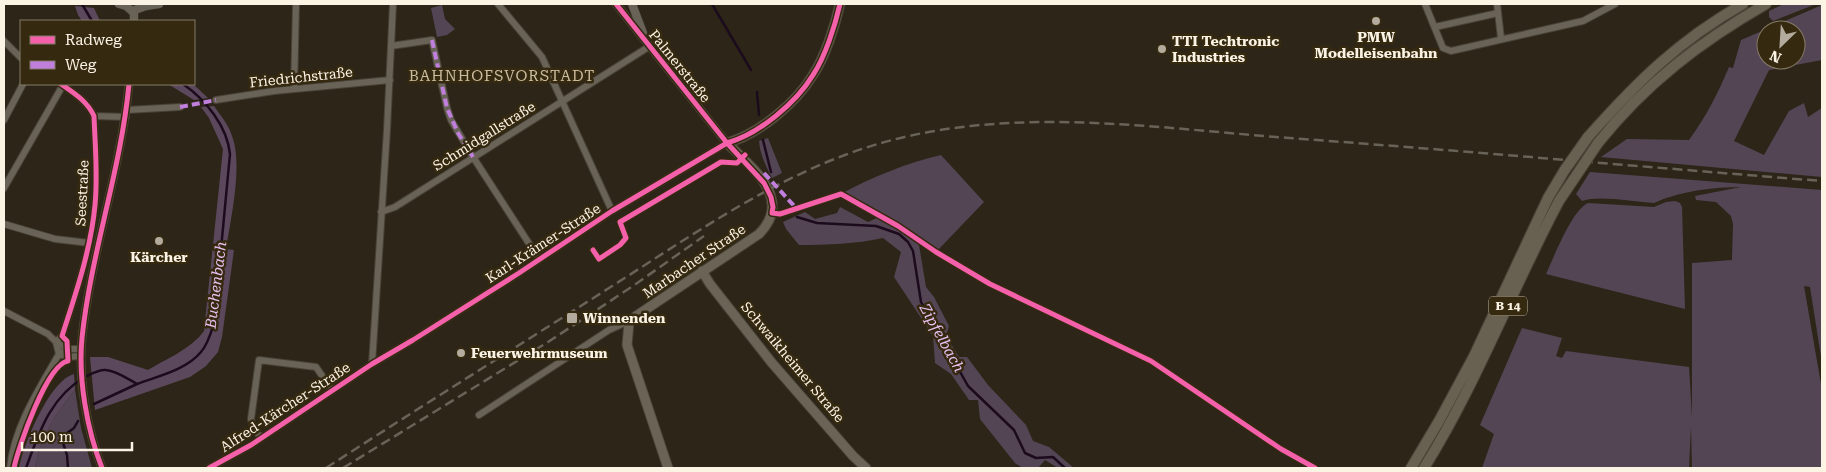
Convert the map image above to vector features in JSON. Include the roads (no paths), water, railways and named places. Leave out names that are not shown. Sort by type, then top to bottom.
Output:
[{"type":"highway","name":"B 14","points":[[1424,468],[1548,198],[1564,171],[1588,137],[1627,93],[1667,56],[1710,24],[1743,4]]},
{"type":"highway","name":"B 14","points":[[1411,468],[1478,371],[1559,201],[1598,142],[1635,100],[1674,65],[1716,34],[1766,4]]},
{"type":"main road","points":[[727,143],[739,139],[768,121],[785,108],[800,92],[813,75],[822,57],[840,4]]},
{"type":"main road","name":"Marbacher Straße","points":[[628,323],[759,234],[766,226],[772,213],[772,200],[767,188],[727,143]]},
{"type":"main road","name":"Schwaikheimer Straße","points":[[702,271],[710,284],[772,363],[853,456],[866,468]]},
{"type":"main road","points":[[628,323],[626,345],[668,468]]},
{"type":"street","points":[[119,4],[126,6],[132,11],[134,20]]},
{"type":"street","points":[[132,11],[159,4]]},
{"type":"street","points":[[294,89],[296,4]]},
{"type":"street","points":[[372,364],[393,4]]},
{"type":"street","points":[[498,4],[542,57],[612,211]]},
{"type":"street","name":"Palmerstraße","points":[[616,4],[727,143]]},
{"type":"street","points":[[632,4],[641,29],[650,46]]},
{"type":"street","points":[[1425,4],[1443,48],[1447,50],[1583,21],[1615,4]]},
{"type":"street","points":[[1497,4],[1501,38]]},
{"type":"street","points":[[1435,27],[1498,13]]},
{"type":"street","points":[[392,46],[429,40],[447,108],[458,133],[539,259]]},
{"type":"street","points":[[4,41],[20,57]]},
{"type":"street","name":"Schmidgallstraße","points":[[381,212],[395,207],[650,46]]},
{"type":"street","name":"Friedrichstraße","points":[[216,100],[294,89],[390,80]]},
{"type":"street","points":[[4,120],[22,85]]},
{"type":"street","points":[[4,188],[61,85]]},
{"type":"street","points":[[63,85],[82,99],[94,116],[180,107]]},
{"type":"street","points":[[102,468],[88,421],[83,385],[82,353],[88,301],[116,170],[129,85]]},
{"type":"street","name":"Seestraße","points":[[56,342],[62,336],[89,244],[96,202],[94,116]]},
{"type":"street","name":"Karl-Krämer-Straße","points":[[372,364],[413,340],[612,211],[727,143]]},
{"type":"street","points":[[4,224],[55,239],[89,244]]},
{"type":"street","points":[[4,311],[48,334],[56,342],[68,349],[82,353]]},
{"type":"street","points":[[479,415],[609,330],[628,323]]},
{"type":"street","points":[[56,342],[58,354]]},
{"type":"street","points":[[10,468],[15,444],[24,419],[58,354],[68,349]]},
{"type":"street","points":[[58,354],[68,357],[82,353]]},
{"type":"street","points":[[261,438],[252,428],[251,419],[259,360],[316,367],[332,390]]},
{"type":"street","name":"Alfred-Kärcher-Straße","points":[[209,468],[261,438],[372,364]]},
{"type":"waterway","name":"Buchenbach","points":[[82,4],[91,20]]},
{"type":"waterway","name":"Zipfelbach","points":[[712,4],[751,70]]},
{"type":"waterway","name":"Buchenbach","points":[[26,468],[47,417],[54,405],[73,385],[90,374],[103,370],[118,374],[137,384],[180,368],[195,358],[206,346],[214,323],[230,154],[225,134],[214,114],[192,90],[184,85]]},
{"type":"waterway","name":"Zipfelbach","points":[[757,92],[759,115]]},
{"type":"waterway","name":"Zipfelbach","points":[[763,140],[771,172]]},
{"type":"waterway","name":"Zipfelbach","points":[[797,217],[817,223],[876,226],[899,234],[908,242],[913,251],[921,302],[968,386],[1014,430],[1025,453],[1036,458],[1053,457],[1065,468]]},
{"type":"waterway","points":[[94,404],[137,384]]},
{"type":"waterway","points":[[68,468],[67,455],[62,440],[63,436],[74,428],[78,421]]},
{"type":"railway","points":[[326,468],[753,198],[783,182],[845,155],[899,138],[954,128],[1009,123],[1121,124],[1822,181]]},
{"type":"railway","points":[[343,468],[548,342],[704,236]]},
{"type":"place","name":"PMW Modelleisenbahn","points":[[1376,21]]},
{"type":"place","name":"TTI Techtronic Industries","points":[[1162,49]]},
{"type":"place","name":"Kärcher","points":[[159,241]]},
{"type":"place","name":"Winnenden","points":[[572,318]]},
{"type":"place","name":"Feuerwehrmuseum","points":[[461,353]]},
{"type":"district","name":"BAHNHOFSVORSTADT","points":[[502,76]]}]
